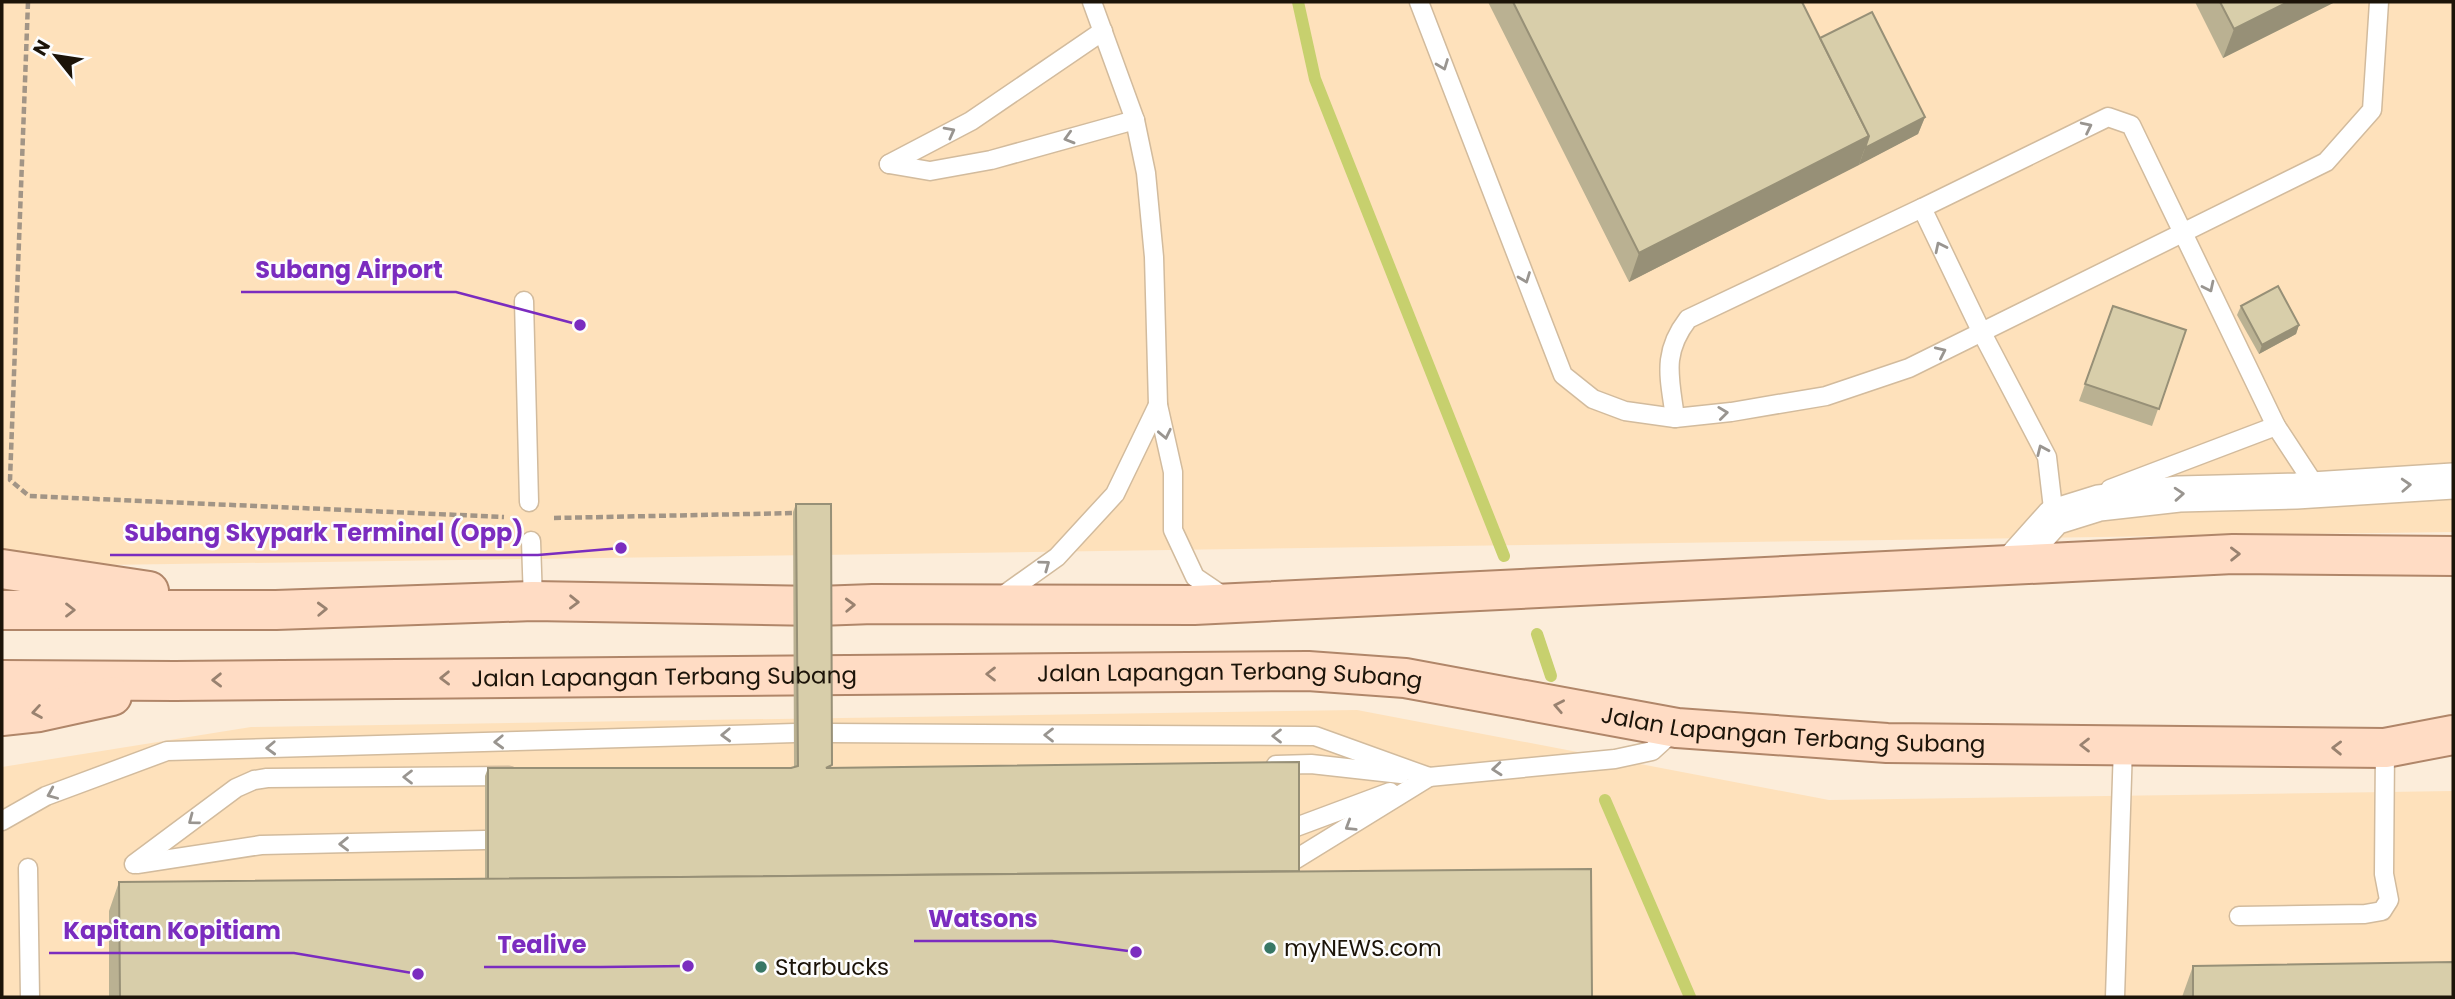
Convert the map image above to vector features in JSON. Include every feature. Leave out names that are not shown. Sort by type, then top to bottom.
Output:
[{"type":"main road","points":[[2,610],[276,610],[533,601],[818,606],[1194,605],[2233,554],[2453,556]]},
{"type":"main road","points":[[2,569],[276,610]]},
{"type":"main road","name":"Jalan Lapangan Terbang Subang","points":[[2,680],[175,681],[1308,671],[1405,678],[1677,728],[1887,743],[2385,748],[2453,735]]},
{"type":"main road","points":[[2,716],[39,712],[175,681]]},
{"type":"street","points":[[2012,564],[2052,508],[2179,494],[2318,490],[2453,481]]},
{"type":"lane","points":[[1092,2],[1135,120],[1146,173],[1154,257],[1158,405],[1173,472],[1173,530],[1195,578],[1233,603]]},
{"type":"lane","points":[[1419,2],[1563,375],[1593,399],[1625,411],[1675,418],[1731,412],[1826,396],[1909,368],[2326,162],[2372,110],[2379,2]]},
{"type":"lane","points":[[1103,31],[971,121],[889,163],[930,171],[979,162],[1135,120]]},
{"type":"lane","points":[[1675,418],[1669,362],[1676,335],[1688,319],[2108,117],[2131,125],[2276,426],[2318,490]]},
{"type":"lane","points":[[1922,208],[1982,333],[2047,457],[2052,508],[2082,496],[2118,487],[2276,426]]},
{"type":"lane","points":[[524,301],[529,502]]},
{"type":"lane","points":[[990,605],[1057,556],[1115,494],[1158,405]]},
{"type":"lane","points":[[531,541],[533,601]]},
{"type":"lane","points":[[1256,765],[1311,764],[1429,777],[1615,759],[1652,751],[1677,728]]},
{"type":"lane","points":[[2,821],[46,796],[167,751],[794,733]]},
{"type":"lane","points":[[830,733],[1315,736],[1429,777]]},
{"type":"lane","points":[[2115,997],[2123,746]]},
{"type":"lane","points":[[2239,916],[2365,915],[2382,911],[2389,900],[2384,874],[2385,748]]},
{"type":"lane","points":[[485,840],[261,845],[134,864],[236,788],[254,780],[528,776]]},
{"type":"lane","points":[[1296,827],[1429,777]]},
{"type":"lane","points":[[1296,859],[1429,777]]},
{"type":"lane","points":[[28,868],[30,997]]},
{"type":"path","points":[[28,2],[10,480],[29,496],[516,517]]},
{"type":"path","points":[[544,518],[799,513]]},
{"type":"shaded area","points":[[2,2],[2453,2],[2453,532],[104,565],[2,550]]},
{"type":"shaded area","points":[[1357,710],[1829,800],[2453,791],[2453,997],[2,997],[2,767],[251,727]]},
{"type":"building","points":[[1513,2],[1802,2],[1869,136],[1639,253]]},
{"type":"building","points":[[2220,2],[2288,2],[2234,29]]},
{"type":"building","points":[[1872,12],[1925,117],[1865,148],[1869,136],[1820,38]]},
{"type":"building","points":[[2278,286],[2299,325],[2262,345],[2241,306]]},
{"type":"building","points":[[2113,306],[2186,330],[2159,409],[2085,384]]},
{"type":"building","points":[[796,504],[831,504],[832,765],[826,768],[1299,762],[1299,871],[488,879],[488,768],[798,766]]},
{"type":"building","points":[[1591,869],[1592,997],[120,997],[119,882]]},
{"type":"building","points":[[2453,962],[2453,997],[2193,997],[2193,966]]},
{"type":"waterway","points":[[1298,2],[1315,79],[1504,556]]},
{"type":"waterway","points":[[1537,634],[1551,676]]},
{"type":"waterway","points":[[1605,800],[1690,997]]},
{"type":"place","name":"Subang Airport","points":[[580,325]]},
{"type":"place","name":"Subang Skypark Terminal (Opp)","points":[[621,548]]},
{"type":"place","name":"myNEWS.com","points":[[1270,948]]},
{"type":"place","name":"Watsons","points":[[1136,952]]},
{"type":"place","name":"Tealive","points":[[688,966]]},
{"type":"place","name":"Starbucks","points":[[761,967]]},
{"type":"place","name":"Kapitan Kopitiam","points":[[418,974]]}]
